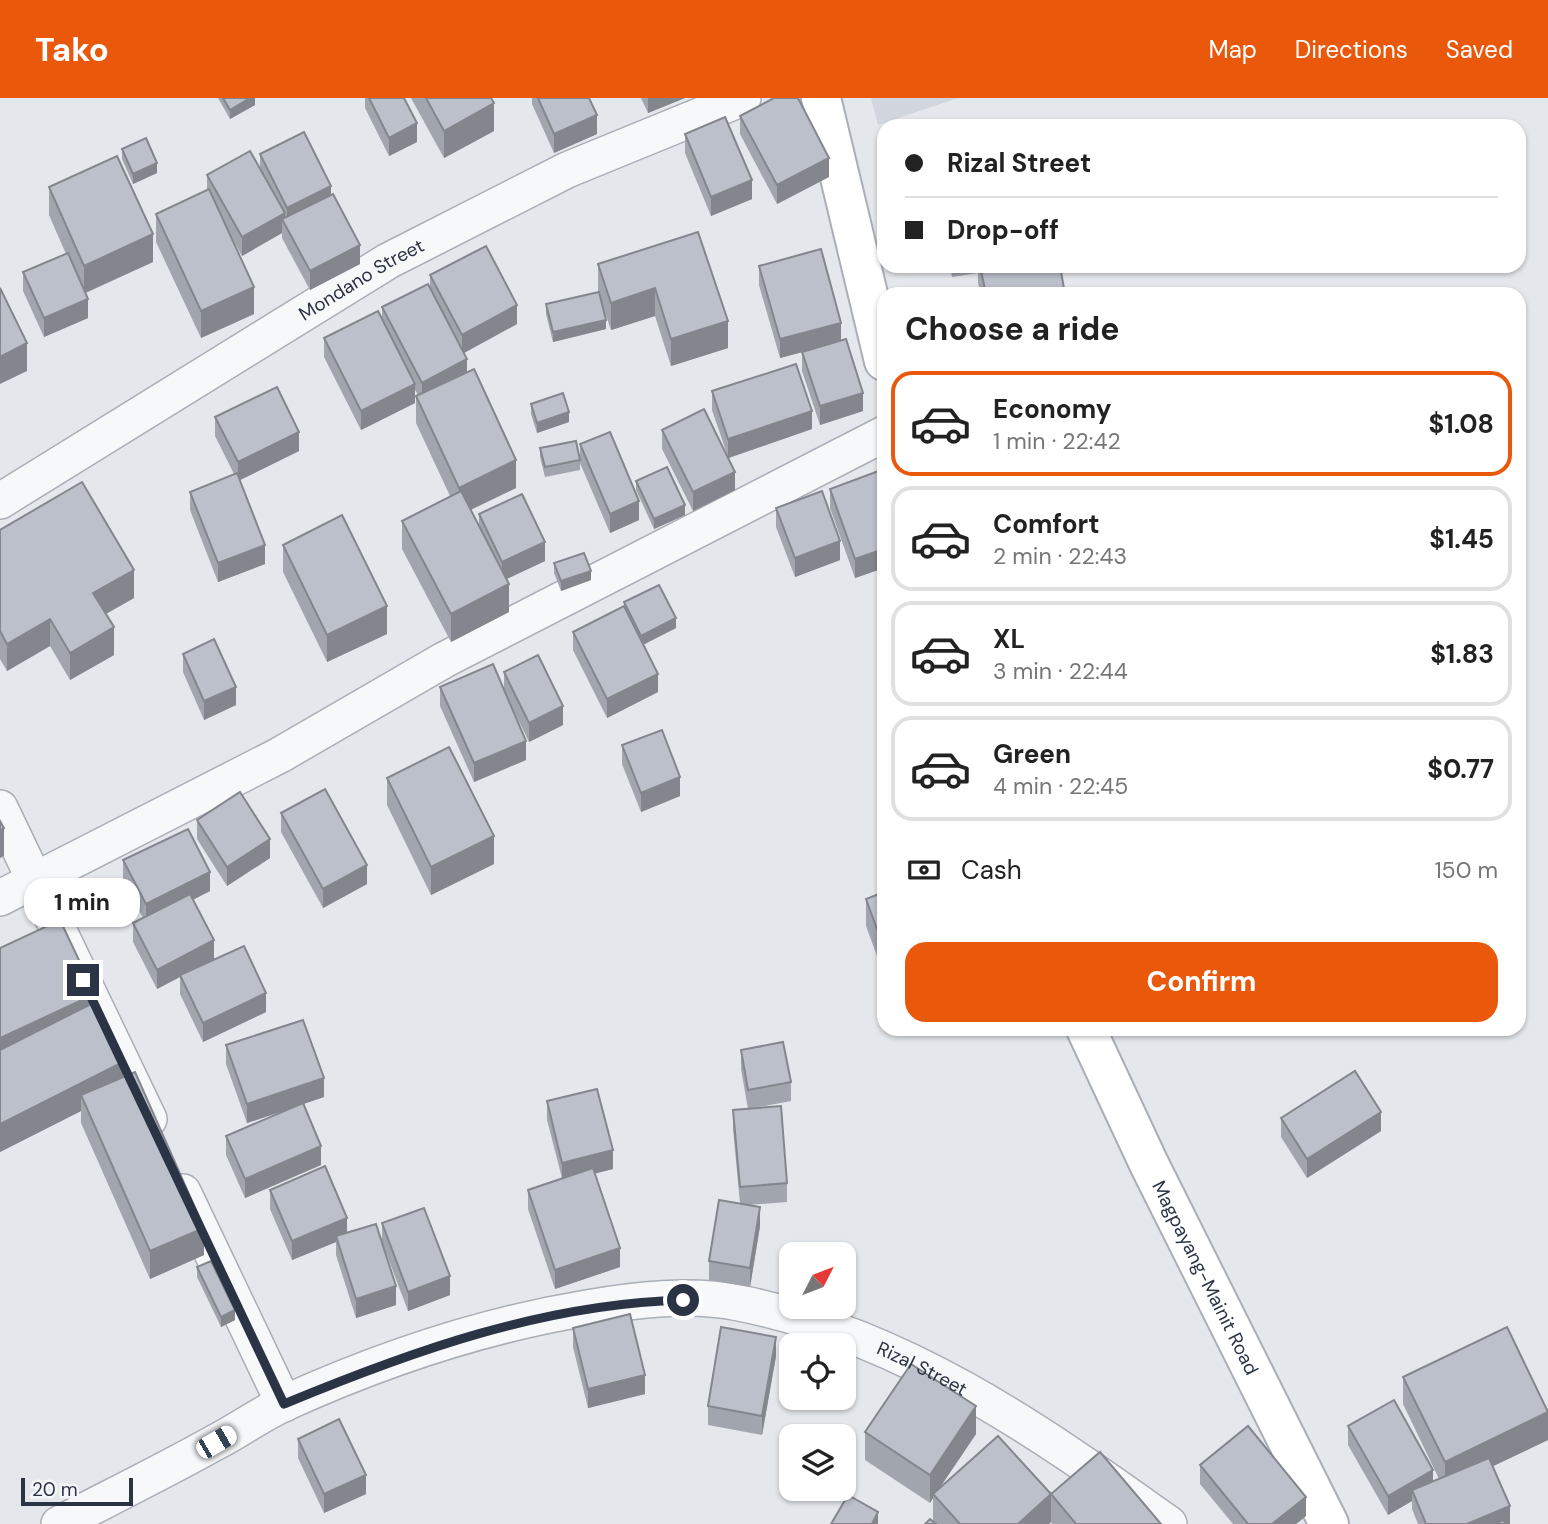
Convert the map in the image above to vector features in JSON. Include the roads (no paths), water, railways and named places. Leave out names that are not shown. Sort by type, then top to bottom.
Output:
[{"type":"main road","points":[[821,98],[877,332]]},
{"type":"main road","name":"Magpayang-Mainit Road","points":[[1089,1036],[1149,1164],[1329,1524]]},
{"type":"street","name":"Mondano Street","points":[[0,501],[388,261],[567,170],[743,98]]},
{"type":"street","points":[[0,898],[280,755],[456,654],[877,439]]},
{"type":"street","points":[[0,808],[284,1404]]},
{"type":"street","name":"Rizal Street","points":[[59,1524],[284,1404],[408,1354],[550,1314],[628,1301],[735,1302],[805,1319],[920,1366],[962,1387],[1072,1454],[1169,1524]]}]
